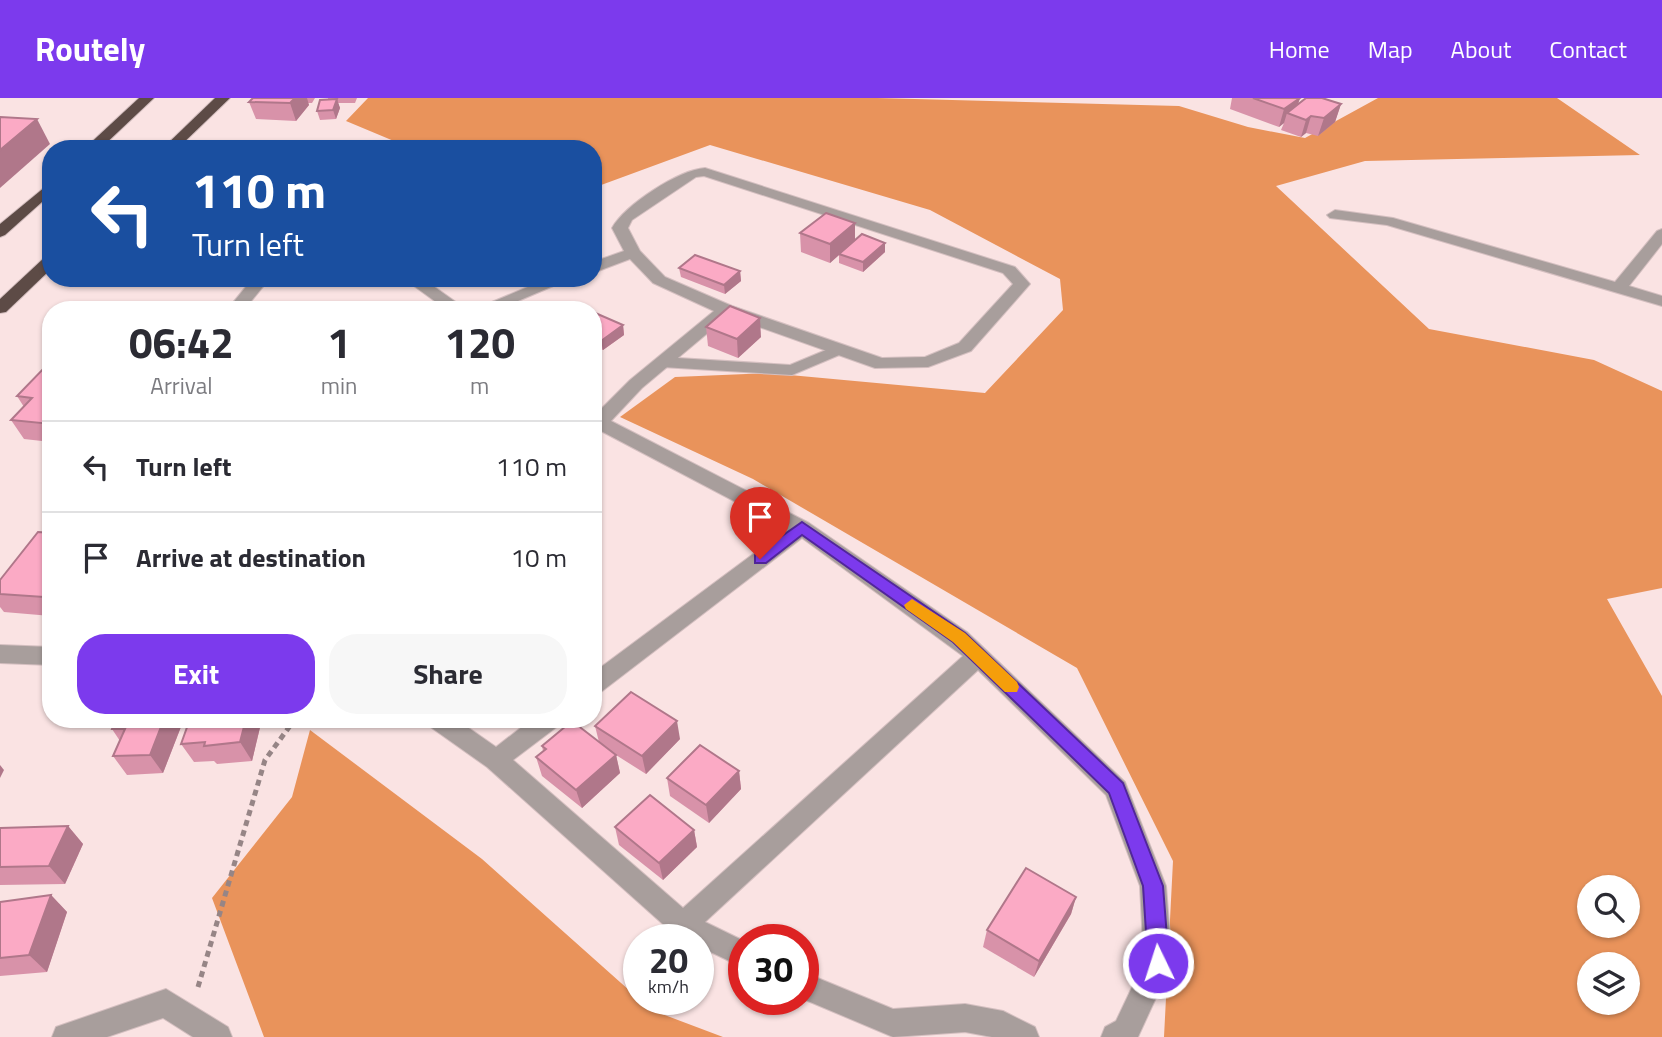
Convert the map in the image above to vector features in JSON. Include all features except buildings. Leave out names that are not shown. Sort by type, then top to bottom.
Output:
[{"type":"highway","points":[[101,140],[146,98]]},
{"type":"highway","points":[[179,140],[223,98]]},
{"type":"highway","points":[[0,232],[42,194]]},
{"type":"highway","points":[[0,308],[42,268]]},
{"type":"street","points":[[705,172],[1009,270],[1022,284],[965,347],[928,362],[881,364],[726,310],[659,280],[633,253],[620,228],[626,217],[692,173],[705,172]]},
{"type":"street","points":[[1335,215],[1388,220],[1662,301]]},
{"type":"street","points":[[1619,288],[1662,234]]},
{"type":"street","points":[[602,265],[633,253]]},
{"type":"street","points":[[243,301],[254,287]]},
{"type":"street","points":[[424,287],[446,301]]},
{"type":"street","points":[[504,301],[541,287]]},
{"type":"street","points":[[602,419],[636,384],[726,310]]},
{"type":"street","points":[[602,428],[802,527],[959,638],[1116,789],[1153,886],[1158,963],[1126,1031],[1115,1037]]},
{"type":"street","points":[[602,679],[802,527]]},
{"type":"street","points":[[0,654],[42,656]]},
{"type":"street","points":[[684,924],[978,656]]},
{"type":"street","points":[[450,728],[496,760],[682,924]]},
{"type":"street","points":[[496,760],[538,728]]},
{"type":"street","points":[[819,993],[893,1023],[965,1018],[1003,1025],[1026,1037]]},
{"type":"street","points":[[66,1037],[166,1003],[218,1037]]},
{"type":"lane","points":[[662,362],[792,370],[838,350]]},
{"type":"path","points":[[189,1018],[265,760],[288,728]]},
{"type":"shaded area","points":[[368,98],[877,98],[1179,106],[1248,127],[1305,138],[1378,98],[1557,98],[1640,155],[1365,161],[1276,186],[1429,329],[1594,360],[1662,391],[1662,588],[1607,599],[1662,696],[1662,1037],[1164,1037],[1173,861],[1077,668],[753,479],[620,417],[675,377],[768,373],[985,393],[1063,310],[1060,279],[930,210],[710,145],[602,185],[602,140],[391,140],[346,121]]},
{"type":"shaded area","points":[[310,730],[482,859],[623,985],[623,1015],[665,1015],[723,1037],[264,1037],[212,898],[292,797]]},
{"type":"slow traffic","points":[[912,605],[959,638],[1011,687]]},
{"type":"route","points":[[760,559],[802,527],[959,638],[1116,789],[1153,886],[1158,963]]}]
